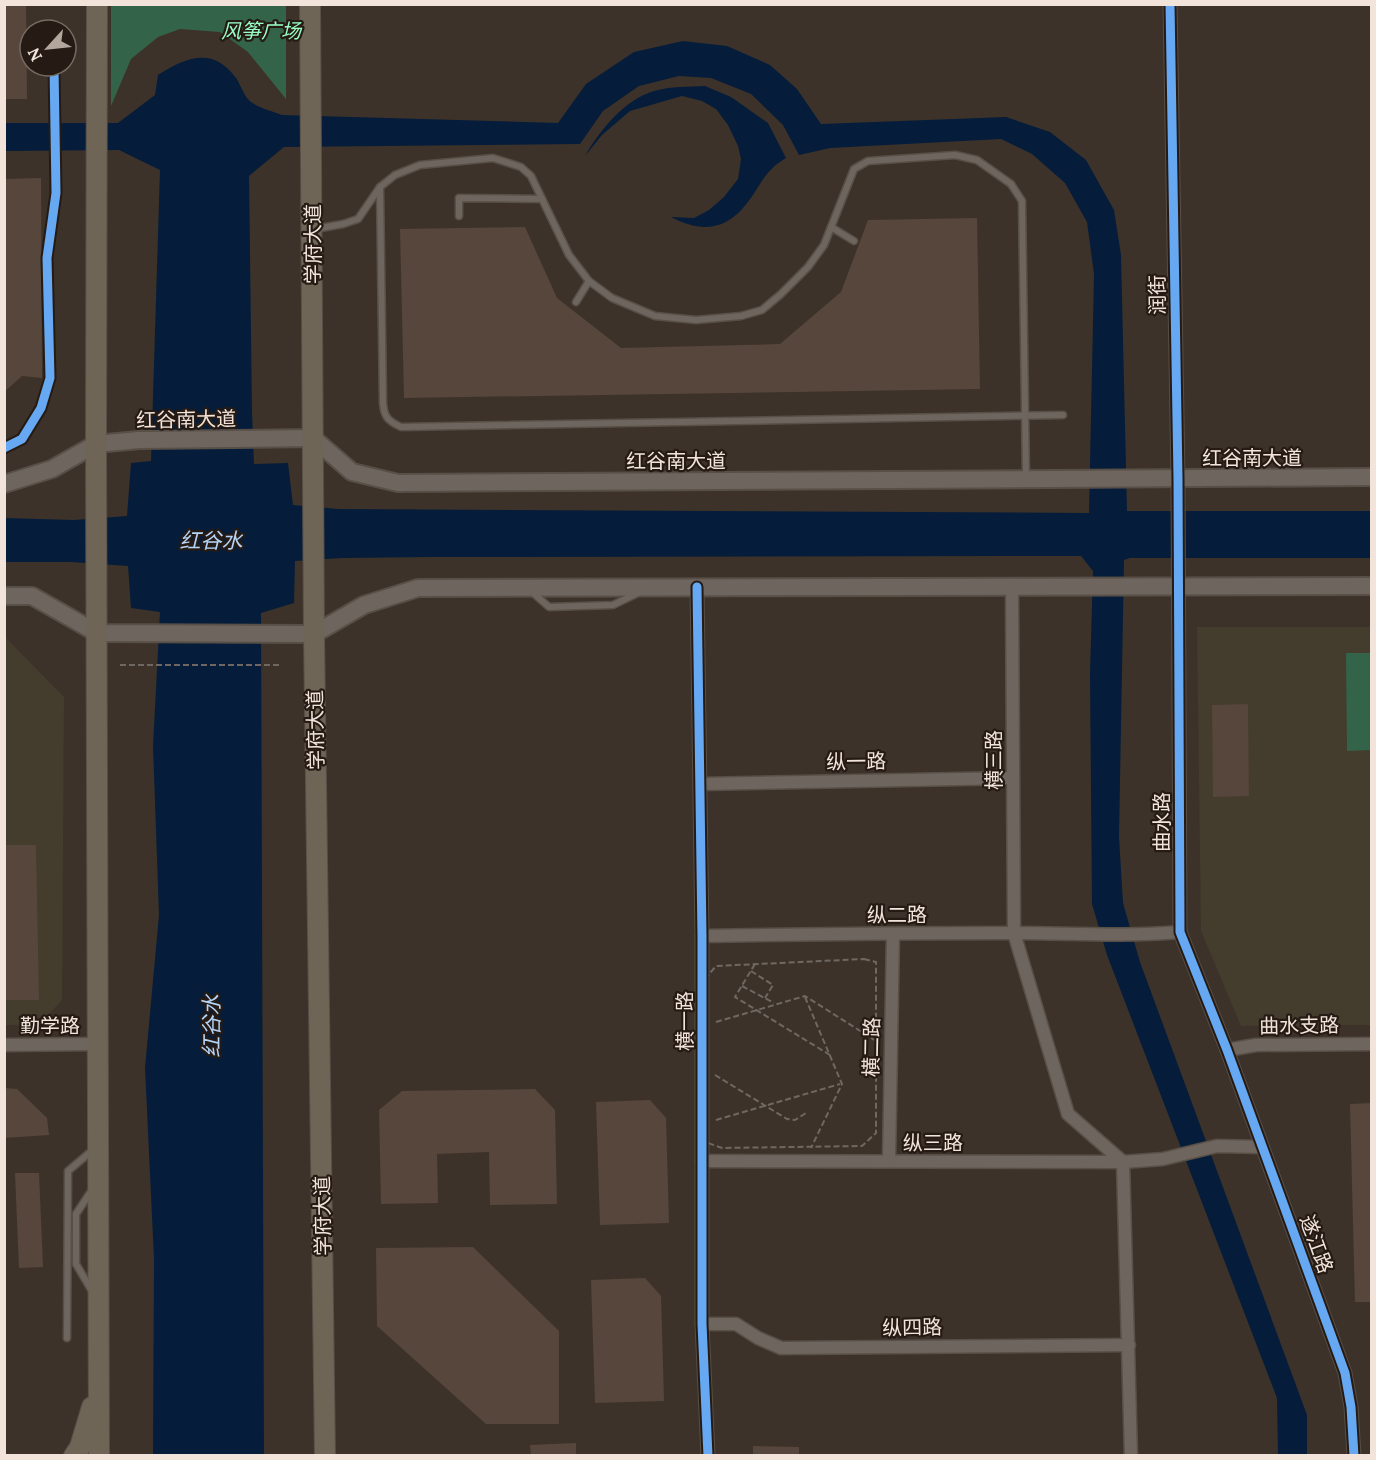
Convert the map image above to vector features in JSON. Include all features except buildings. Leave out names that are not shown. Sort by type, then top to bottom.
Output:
[{"type":"main road","points":[[97,4],[99,1455]]},
{"type":"main road","name":"学府大道","points":[[310,4],[314,633],[325,1455]]},
{"type":"main road","name":"红谷南大道","points":[[4,484],[52,469],[96,444],[139,440],[313,438],[352,472],[398,483],[1371,477]]},
{"type":"main road","points":[[4,596],[32,596],[97,633],[314,633],[364,605],[418,588],[1371,586]]},
{"type":"main road","points":[[75,1455],[80,1447],[98,1387]]},
{"type":"main road","points":[[325,1410],[333,1455]]},
{"type":"street","name":"润街","points":[[1170,4],[1178,479],[1177,585]]},
{"type":"street","name":"曲水路","points":[[1177,585],[1180,932],[1227,1050]]},
{"type":"street","name":"横三路","points":[[1012,586],[1014,933],[1068,1114],[1123,1162]]},
{"type":"street","name":"横一路","points":[[697,587],[703,1026],[702,1324],[708,1455]]},
{"type":"street","name":"纵一路","points":[[700,784],[1013,778]]},
{"type":"street","name":"纵二路","points":[[702,936],[1014,933],[1092,936],[1180,932]]},
{"type":"street","name":"横二路","points":[[889,1161],[892,934]]},
{"type":"street","name":"勤学路","points":[[4,1045],[97,1044]]},
{"type":"street","name":"曲水支路","points":[[1227,1050],[1256,1045],[1371,1044]]},
{"type":"street","name":"遂江路","points":[[1227,1050],[1345,1373],[1351,1407],[1354,1455]]},
{"type":"street","name":"纵三路","points":[[702,1161],[1123,1162],[1163,1160],[1217,1146],[1262,1147]]},
{"type":"street","points":[[1123,1162],[1131,1455]]},
{"type":"street","name":"纵四路","points":[[702,1324],[736,1324],[758,1338],[781,1348],[1129,1345]]},
{"type":"lane","points":[[312,230],[358,219],[380,187],[395,175],[420,165],[493,158],[521,167],[531,176],[569,255],[590,281],[612,298],[655,316],[696,320],[741,316],[762,310],[808,267],[824,245],[854,170],[868,160],[955,155],[977,160],[1011,184],[1022,201],[1026,479]]},
{"type":"lane","points":[[380,187],[383,403],[384,414],[389,421],[401,427],[1063,415]]},
{"type":"lane","points":[[459,216],[459,198],[542,199]]},
{"type":"lane","points":[[831,227],[855,242]]},
{"type":"lane","points":[[576,302],[590,281]]},
{"type":"lane","points":[[67,1338],[68,1171],[97,1146]]},
{"type":"path","points":[[120,665],[279,665]]},
{"type":"path","points":[[864,959],[876,962],[876,1133],[862,1146],[722,1148],[708,1143],[703,1124],[704,980],[716,966],[755,964],[864,959]]},
{"type":"path","points":[[755,964],[735,997],[830,1055]]},
{"type":"path","points":[[751,971],[773,985],[765,998]]},
{"type":"path","points":[[742,986],[776,1004]]},
{"type":"path","points":[[714,1022],[805,996],[876,1041]]},
{"type":"path","points":[[804,1161],[842,1084],[805,996]]},
{"type":"path","points":[[705,1069],[787,1119],[795,1120],[806,1113]]},
{"type":"path","points":[[715,1120],[842,1084]]},
{"type":"shaded area","points":[[1197,627],[1371,627],[1371,1025],[1241,1026],[1201,931]]},
{"type":"shaded area","points":[[4,636],[64,697],[62,1000],[39,1025],[5,1025]]},
{"type":"green space","name":"风筝广场","points":[[111,5],[286,5],[286,99],[248,52],[220,32],[180,29],[158,37],[131,59],[111,106]]},
{"type":"green space","points":[[1346,653],[1371,653],[1371,750],[1347,751]]},
{"type":"water","name":"红谷水","points":[[683,41],[727,46],[770,65],[797,89],[821,124],[1006,117],[1050,132],[1086,160],[1114,210],[1121,255],[1127,511],[1371,511],[1371,558],[1130,558],[1124,560],[1119,837],[1123,903],[1140,962],[1307,1415],[1307,1455],[1278,1455],[1277,1398],[1107,955],[1092,904],[1090,673],[1093,571],[1081,556],[431,557],[295,561],[294,603],[261,613],[264,1455],[153,1455],[154,1259],[145,1068],[159,915],[153,746],[160,612],[131,608],[128,566],[71,562],[5,562],[4,518],[74,520],[127,516],[131,463],[151,461],[160,170],[119,150],[5,151],[4,123],[118,123],[155,95],[158,75],[179,63],[209,58],[227,68],[251,102],[282,115],[558,123],[586,84],[634,52]],"holes":[[[679,76],[711,78],[751,94],[783,125],[799,155],[830,148],[1001,139],[1032,154],[1065,183],[1087,222],[1094,274],[1089,513],[339,509],[293,505],[288,463],[254,464],[249,176],[284,147],[580,144],[603,111],[639,86]]]},
{"type":"water","points":[[705,86],[731,97],[768,123],[786,158],[772,169],[735,216],[718,225],[700,227],[671,217],[694,218],[709,210],[724,197],[738,179],[741,159],[738,146],[728,125],[716,109],[702,101],[682,96],[630,111],[602,135],[585,156],[614,117],[643,95],[660,89]]},
{"type":"cycle path","points":[[1170,4],[1178,478],[1180,932],[1227,1050],[1345,1373],[1351,1407],[1354,1456]]},
{"type":"cycle path","points":[[4,448],[22,439],[41,408],[50,378],[47,258],[56,193],[54,78]]},
{"type":"cycle path","points":[[697,587],[702,936],[702,1324],[708,1456]]}]
